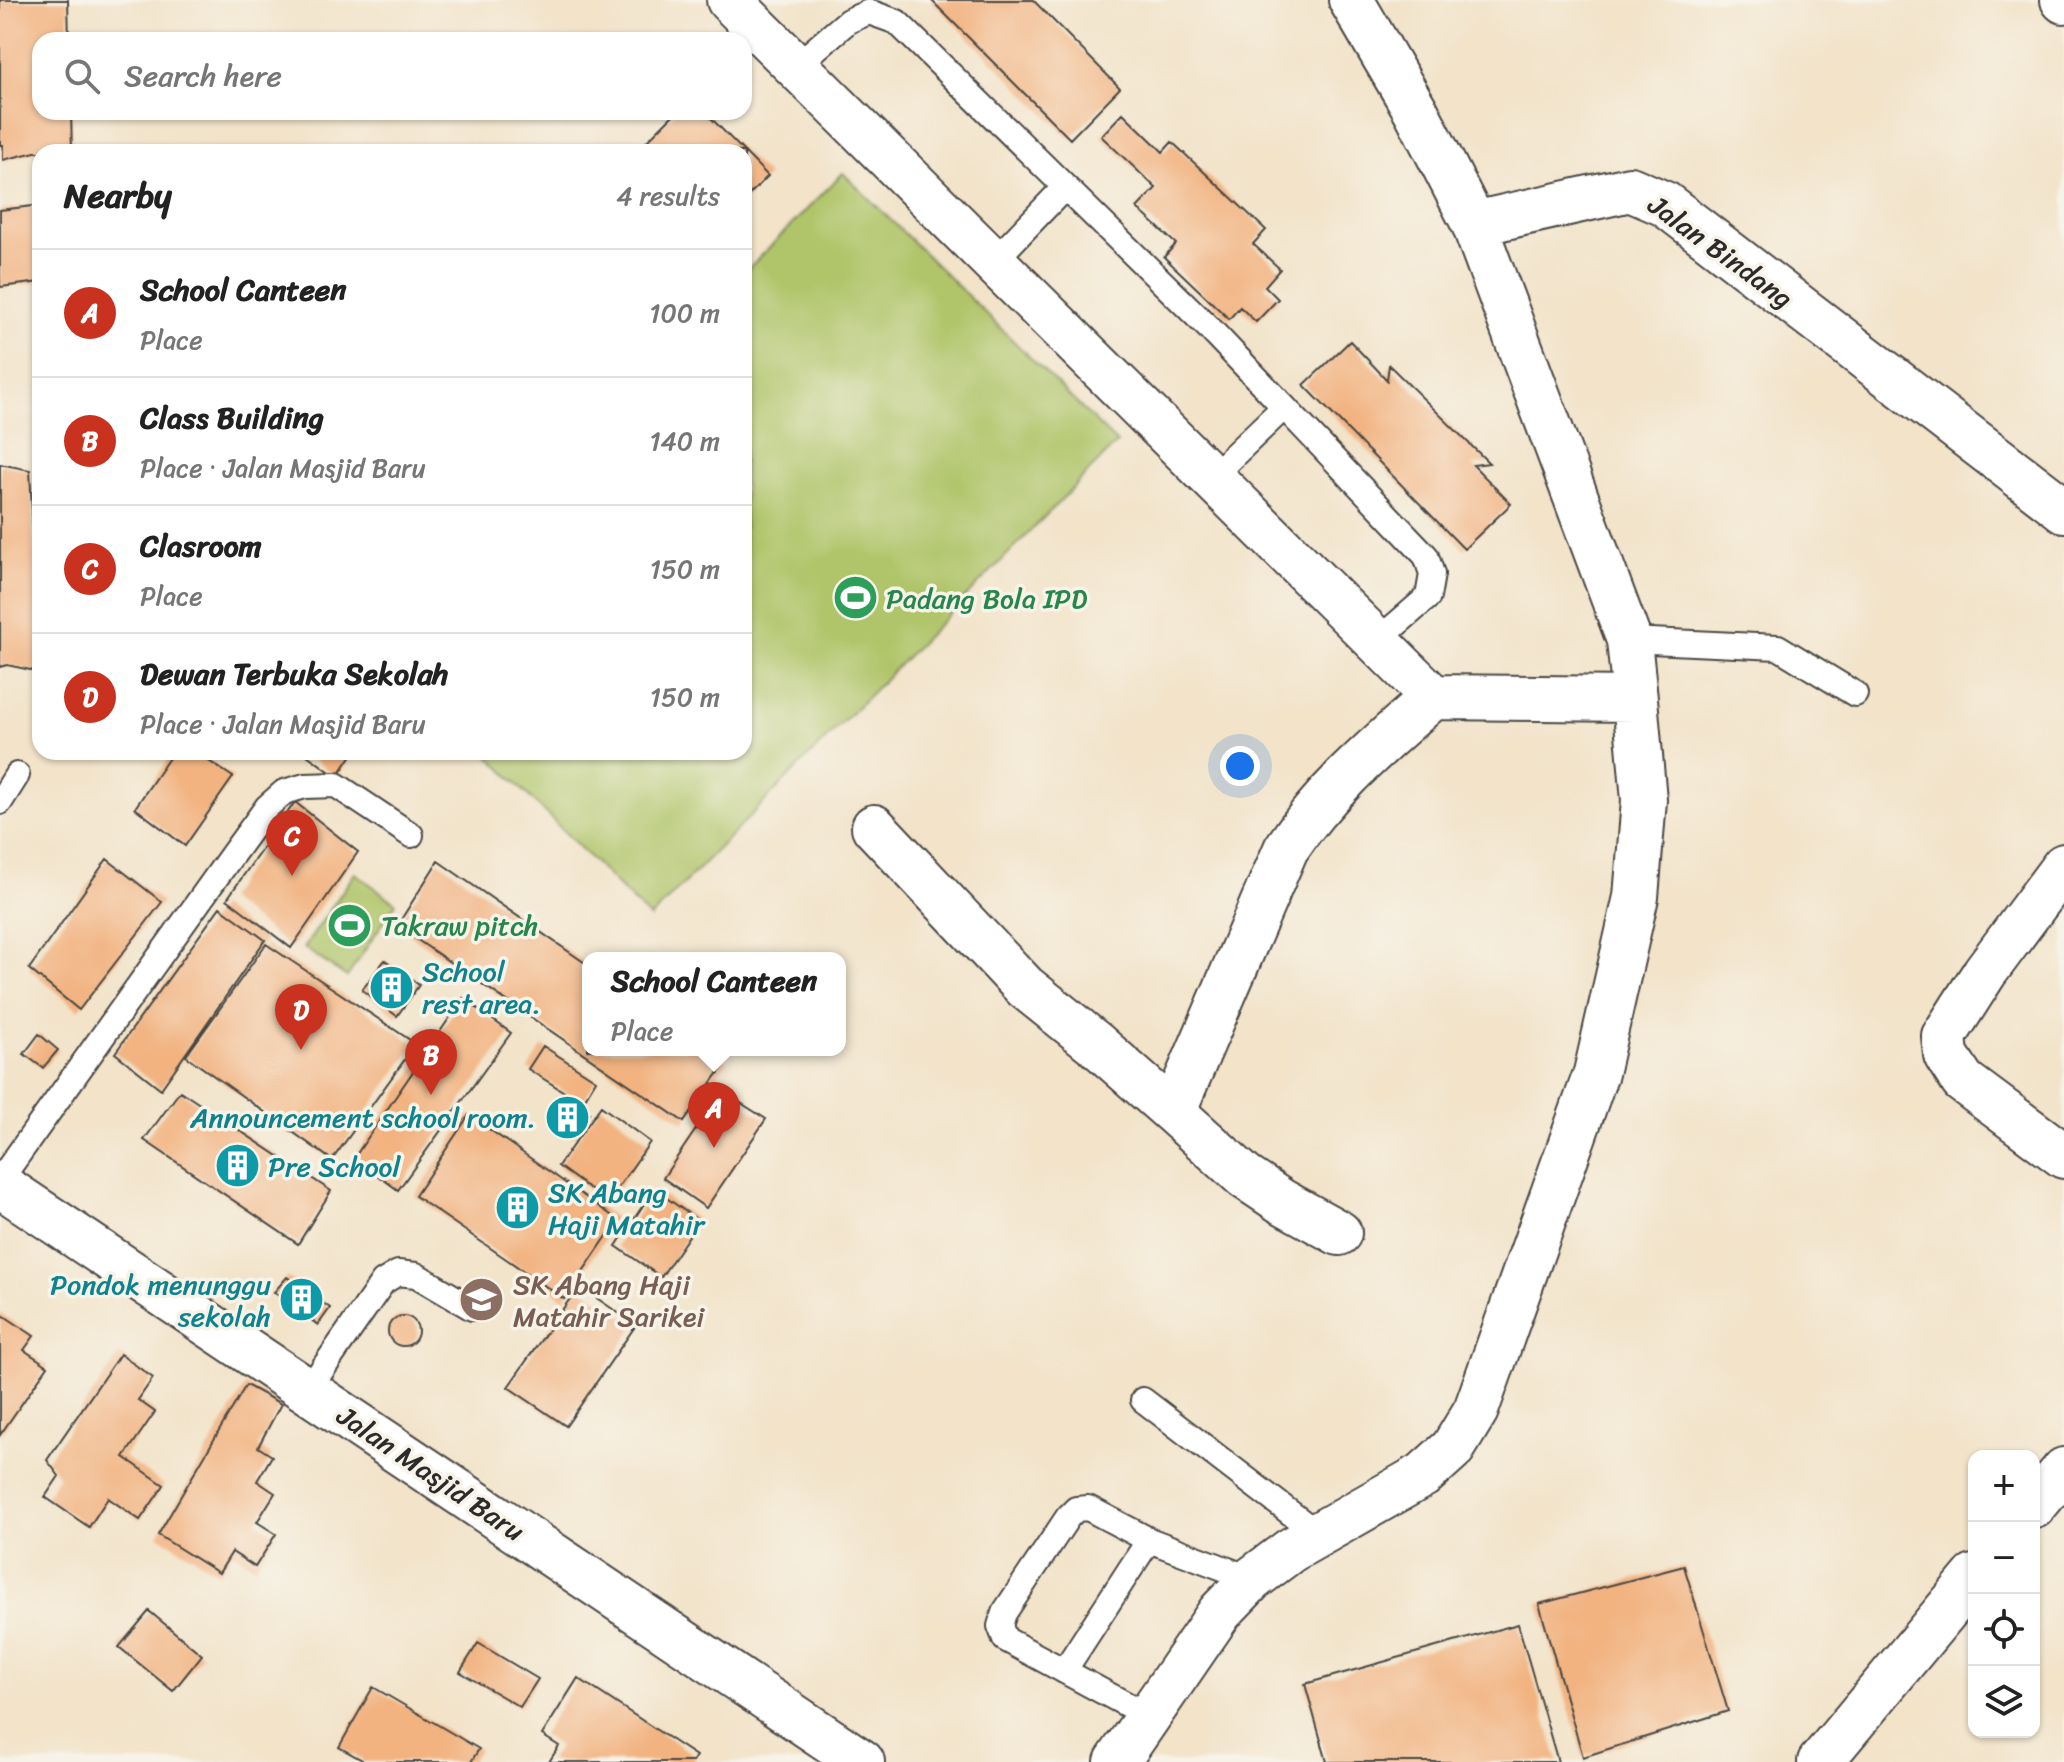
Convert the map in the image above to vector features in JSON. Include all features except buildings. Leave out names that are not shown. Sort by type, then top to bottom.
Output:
[{"type":"street","points":[[729,0],[1433,697]]},
{"type":"street","points":[[1117,1762],[1220,1612],[1252,1579],[1291,1550],[1423,1475],[1453,1448],[1476,1410],[1600,1058],[1636,897],[1644,800],[1629,640],[1474,224],[1416,111],[1351,0]]},
{"type":"street","name":"Jalan Bindang","points":[[1474,224],[1630,189],[1665,204],[2064,510]]},
{"type":"street","points":[[1173,1112],[1286,849],[1309,815],[1348,773],[1433,697],[1635,699]]},
{"type":"street","points":[[874,827],[1025,987],[1096,1044],[1245,1177],[1339,1233]]},
{"type":"street","points":[[2064,866],[1985,972],[1944,1036],[1946,1055],[1963,1081],[2064,1156]]},
{"type":"street","name":"Jalan Masjid Baru","points":[[0,1182],[862,1762]]},
{"type":"street","points":[[1820,1762],[1968,1584]]},
{"type":"lane","points":[[796,66],[848,21],[869,12],[897,22],[1211,330],[1426,556],[1432,574],[1428,597],[1377,641]]},
{"type":"lane","points":[[994,261],[1065,187]]},
{"type":"lane","points":[[1211,477],[1284,407]]},
{"type":"lane","points":[[1629,640],[1778,647],[1855,694]]},
{"type":"lane","points":[[0,802],[17,775]]},
{"type":"lane","points":[[0,1182],[232,855],[267,807],[284,792],[305,786],[336,785],[411,835]]},
{"type":"lane","points":[[308,1390],[383,1282],[398,1273],[416,1275],[472,1308]]},
{"type":"lane","points":[[1143,1400],[1318,1534]]},
{"type":"lane","points":[[1148,1716],[1005,1639],[1000,1626],[1004,1613],[1076,1509],[1088,1508],[1149,1540],[1252,1579]]},
{"type":"lane","points":[[1064,1671],[1149,1540]]},
{"type":"green space","name":"Padang Bola IPD","points":[[843,173],[1117,443],[650,918],[493,760],[752,760],[752,265]]},
{"type":"green space","name":"Takraw pitch","points":[[355,873],[396,903],[347,977],[304,948]]},
{"type":"place","name":"Padang Bola IPD","points":[[855,598]]},
{"type":"place","name":"Clasroom","points":[[292,876]]},
{"type":"place","name":"Takraw pitch","points":[[350,925]]},
{"type":"place","name":"School rest area.","points":[[391,987]]},
{"type":"place","name":"Dewan Terbuka Sekolah","points":[[301,1050]]},
{"type":"place","name":"Class Building","points":[[431,1095]]},
{"type":"place","name":"Announcement school room.","points":[[567,1117]]},
{"type":"place","name":"School Canteen","points":[[714,1148]]},
{"type":"place","name":"Pre School","points":[[237,1166]]},
{"type":"place","name":"SK Abang Haji Matahir","points":[[517,1208]]},
{"type":"place","name":"Pondok menunggu sekolah","points":[[302,1300]]},
{"type":"place","name":"SK Abang Haji Matahir Sarikei","points":[[482,1300]]}]
